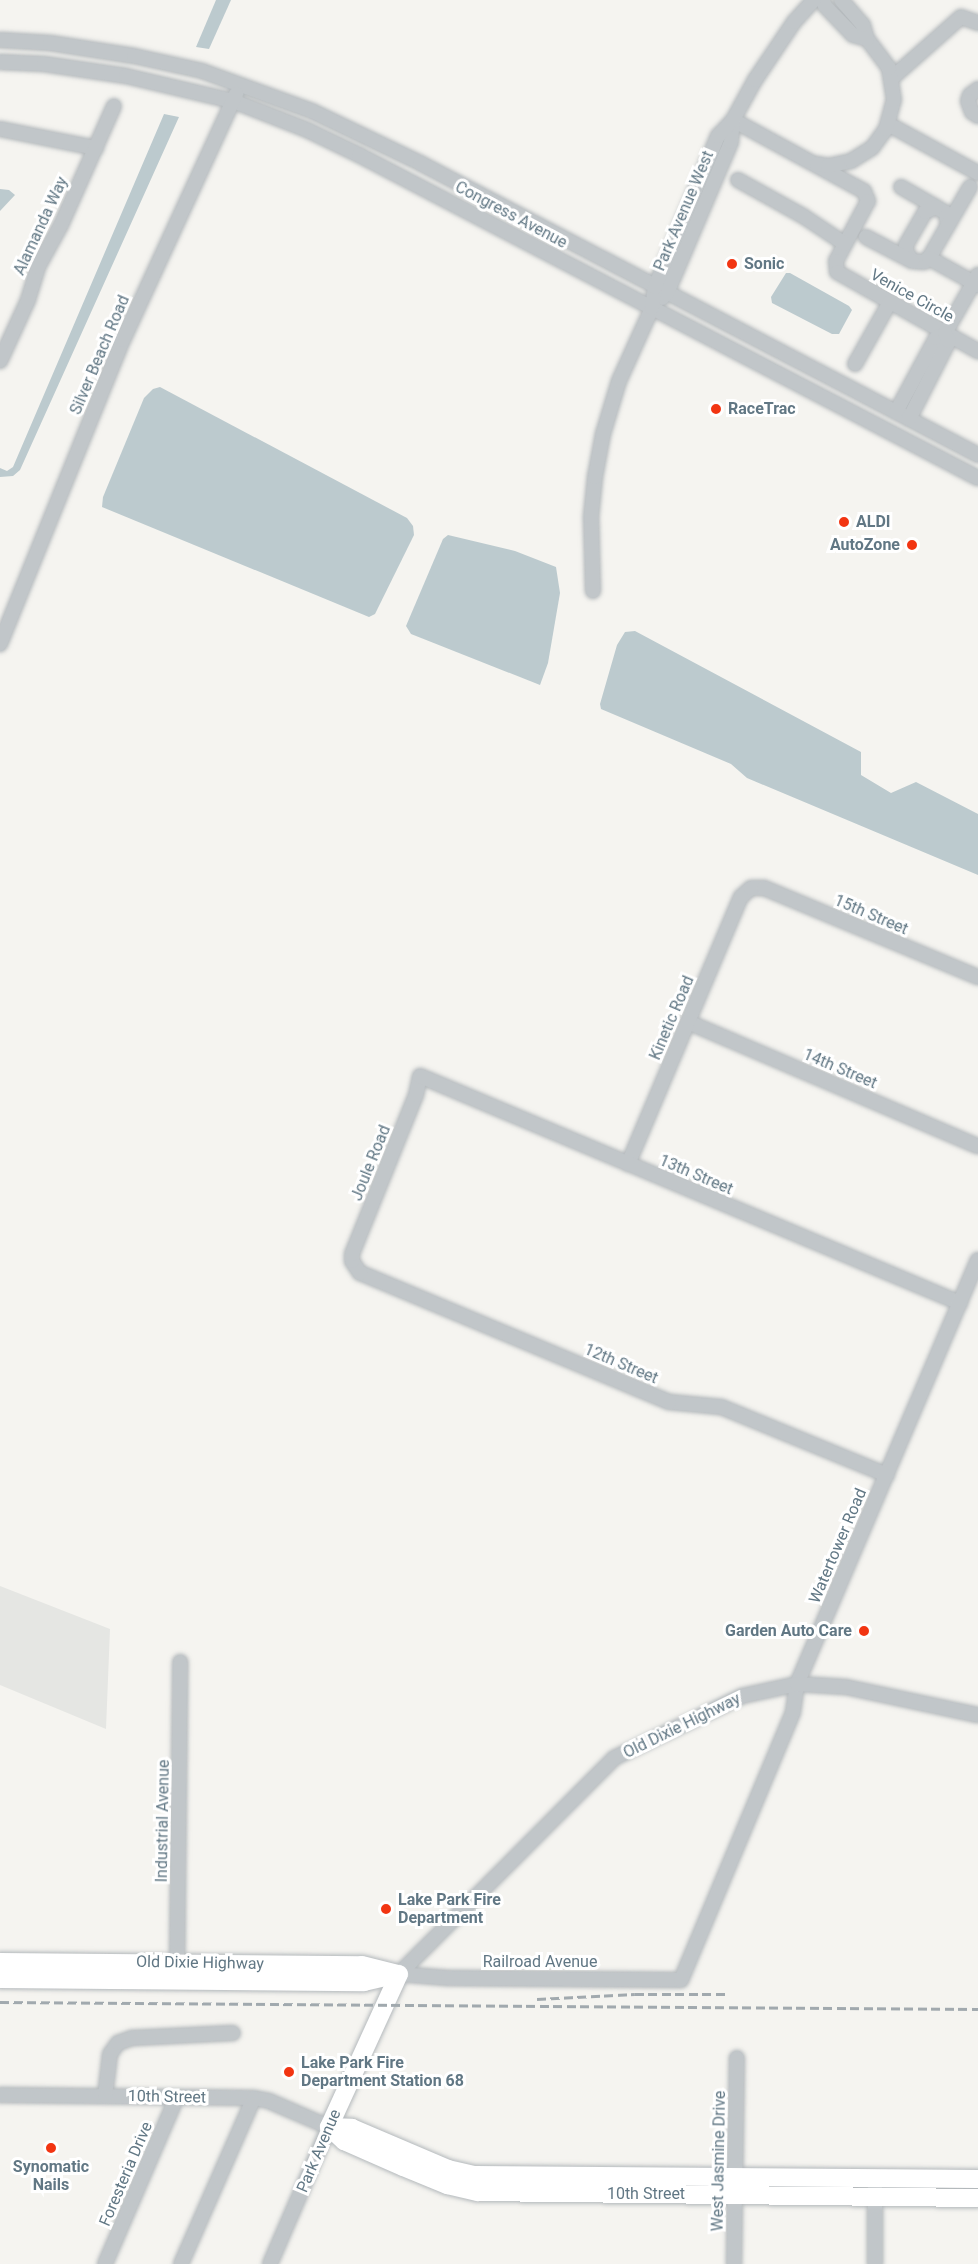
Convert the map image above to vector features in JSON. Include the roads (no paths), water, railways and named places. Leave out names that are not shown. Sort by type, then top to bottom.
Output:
[{"type":"main road","name":"Old Dixie Highway","points":[[0,1962],[177,1972]]},
{"type":"main road","name":"Old Dixie Highway","points":[[0,1979],[362,1965],[399,1974]]},
{"type":"main road","name":"Park Avenue","points":[[329,2127],[399,1974]]},
{"type":"main road","name":"10th Street","points":[[329,2127],[352,2128],[448,2169],[475,2175],[735,2186],[875,2197],[978,2198]]},
{"type":"main road","name":"10th Street","points":[[735,2186],[876,2178],[978,2179]]},
{"type":"street","name":"Park Avenue West","points":[[593,591],[591,517],[603,434],[619,381],[652,308],[655,287],[718,136],[733,120],[755,80],[794,22],[814,0]]},
{"type":"street","points":[[823,0],[825,6],[854,35],[867,39]]},
{"type":"street","points":[[804,160],[828,165],[844,163],[872,148],[888,124],[894,100],[889,68],[867,39],[863,25],[841,0]]},
{"type":"street","points":[[892,78],[961,17],[978,23]]},
{"type":"street","name":"Congress Avenue","points":[[0,40],[50,43],[134,56],[202,71],[312,111],[362,134],[978,455]]},
{"type":"street","name":"Congress Avenue","points":[[0,62],[112,73],[233,101],[359,154],[978,478]]},
{"type":"street","name":"Silver Beach Road","points":[[0,644],[123,340],[241,84]]},
{"type":"street","points":[[978,90],[970,95],[968,101],[972,112],[978,116]]},
{"type":"street","name":"Alamanda Way","points":[[0,361],[28,300],[38,267],[61,225],[114,105]]},
{"type":"street","name":"Park Avenue West","points":[[652,308],[668,293],[731,142],[733,120]]},
{"type":"street","points":[[733,120],[864,191],[867,201],[845,244],[803,216],[738,180]]},
{"type":"street","points":[[888,124],[978,173]]},
{"type":"street","points":[[0,129],[96,148]]},
{"type":"street","points":[[844,163],[841,175],[846,181]]},
{"type":"street","points":[[901,187],[946,213],[948,225]]},
{"type":"street","points":[[866,237],[912,261],[924,262],[929,258],[970,187]]},
{"type":"street","points":[[912,261],[908,257],[906,245],[925,212],[936,207]]},
{"type":"street","name":"Venice Circle","points":[[845,244],[835,266],[843,276],[947,337],[978,351]]},
{"type":"street","points":[[909,419],[930,378],[947,337],[977,281],[929,258]]},
{"type":"street","points":[[855,364],[890,302]]},
{"type":"street","points":[[896,412],[936,338],[947,337]]},
{"type":"street","name":"15th Street","points":[[751,888],[764,888],[978,977]]},
{"type":"street","name":"Kinetic Road","points":[[628,1164],[741,897],[751,888]]},
{"type":"street","name":"14th Street","points":[[688,1022],[978,1146]]},
{"type":"street","name":"13th Street","points":[[420,1076],[960,1303]]},
{"type":"street","name":"Joule Road","points":[[352,1261],[354,1246],[416,1095],[420,1076]]},
{"type":"street","name":"Watertower Road","points":[[681,1980],[793,1712],[797,1684],[978,1260]]},
{"type":"street","name":"12th Street","points":[[352,1261],[360,1273],[669,1402],[721,1407],[887,1475]]},
{"type":"street","name":"Industrial Avenue","points":[[177,1972],[180,1662]]},
{"type":"street","name":"Old Dixie Highway","points":[[399,1974],[614,1758],[742,1696],[797,1684],[846,1687],[978,1714]]},
{"type":"street","name":"Railroad Avenue","points":[[399,1974],[448,1978],[681,1980]]},
{"type":"street","points":[[105,2096],[110,2054],[113,2048],[125,2039],[233,2034]]},
{"type":"street","name":"West Jasmine Drive","points":[[734,2264],[737,2058]]},
{"type":"street","name":"10th Street","points":[[0,2095],[254,2098],[269,2101],[329,2127]]},
{"type":"street","name":"Foresteria Drive","points":[[105,2264],[177,2097]]},
{"type":"street","points":[[181,2264],[254,2098]]},
{"type":"street","name":"Park Avenue","points":[[270,2264],[329,2127]]},
{"type":"street","points":[[875,2264],[876,2178]]},
{"type":"railway","points":[[537,1999],[635,1994],[729,1994]]},
{"type":"railway","points":[[0,2002],[978,2009]]},
{"type":"place","name":"Sonic","points":[[732,264]]},
{"type":"place","name":"RaceTrac","points":[[716,409]]},
{"type":"place","name":"ALDI","points":[[844,522]]},
{"type":"place","name":"AutoZone","points":[[912,545]]},
{"type":"place","name":"Garden Auto Care","points":[[864,1631]]},
{"type":"place","name":"Lake Park Fire Department","points":[[386,1909]]},
{"type":"place","name":"Lake Park Fire Department Station 68","points":[[289,2072]]},
{"type":"place","name":"Synomatic Nails","points":[[51,2148]]}]
